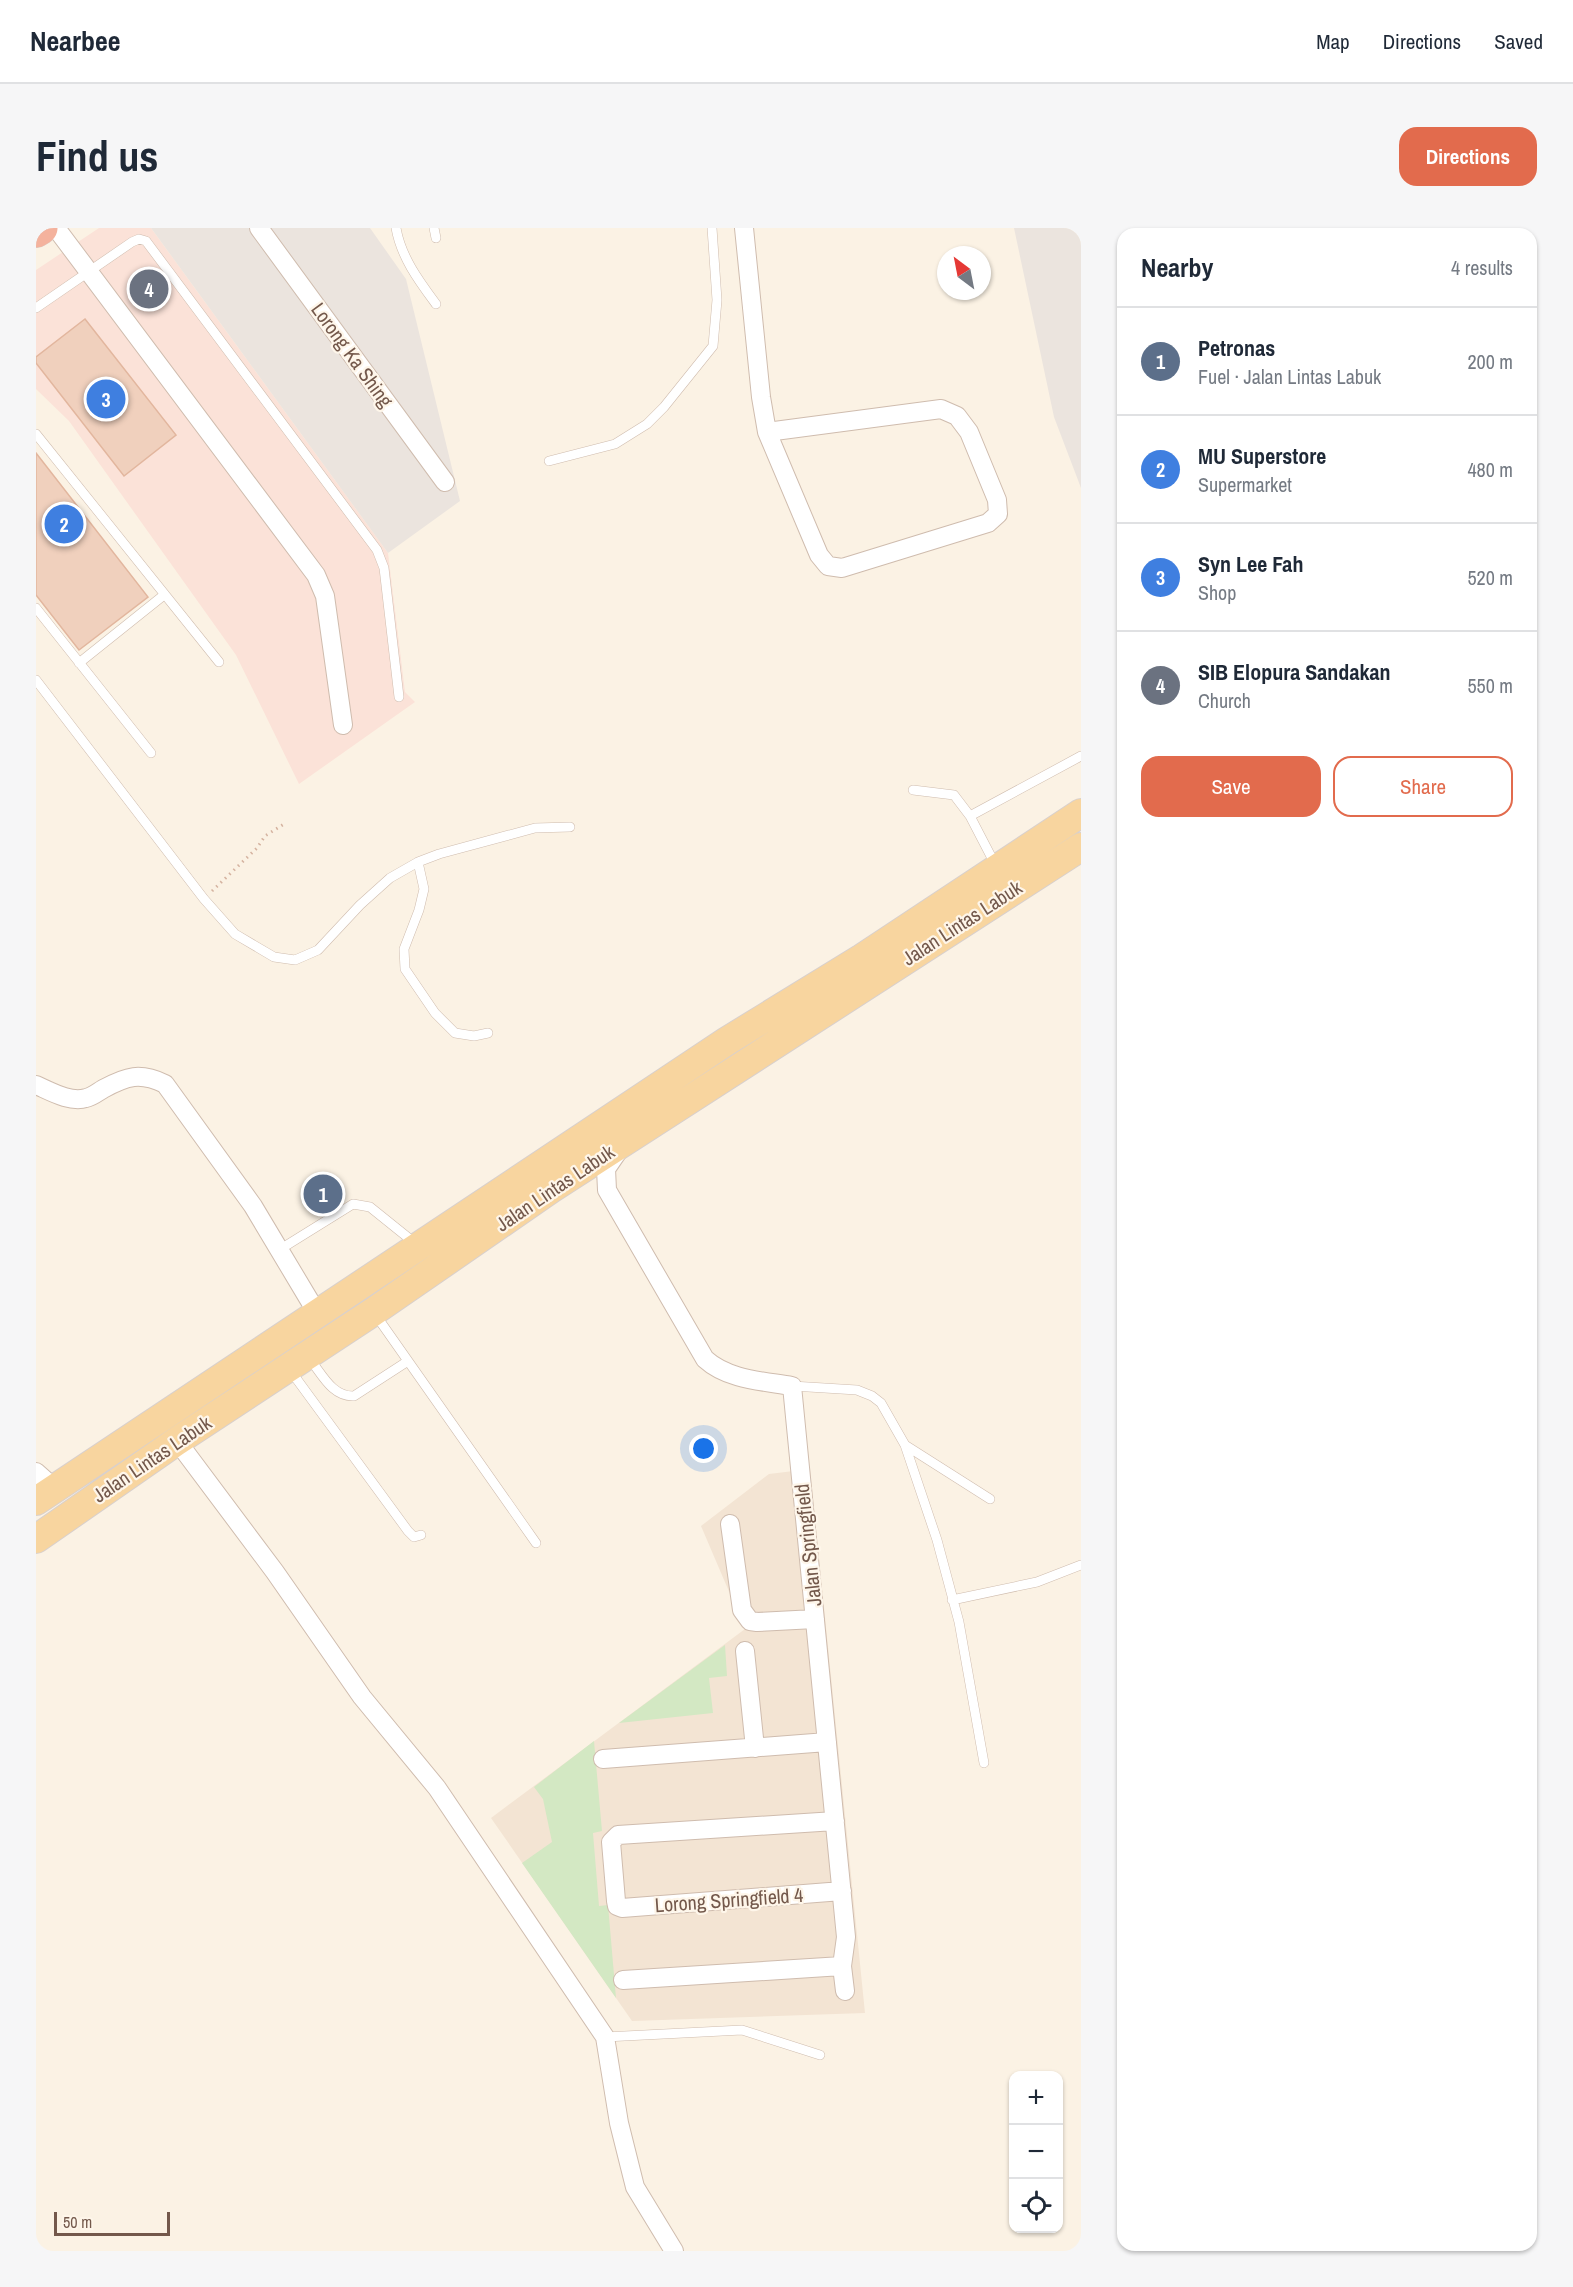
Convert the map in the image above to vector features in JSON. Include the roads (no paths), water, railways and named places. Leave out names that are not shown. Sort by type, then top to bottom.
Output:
[{"type":"highway","points":[[36,231],[41,228]]},
{"type":"main road","name":"Jalan Lintas Labuk","points":[[42,1487],[420,1248],[728,1041],[862,958],[1081,813]]},
{"type":"main road","points":[[862,958],[865,963],[880,963],[1081,836]]},
{"type":"main road","name":"Jalan Lintas Labuk","points":[[36,1539],[177,1441],[374,1312],[551,1189],[1081,847]]},
{"type":"street","points":[[56,228],[316,574],[326,596],[342,725]]},
{"type":"street","name":"Lorong Ka Shing","points":[[259,228],[445,482]]},
{"type":"street","points":[[744,228],[761,397],[767,432],[819,555],[828,566],[842,568],[987,523],[998,514],[997,500],[969,432],[957,416],[941,409],[767,432]]},
{"type":"street","points":[[36,1085],[74,1099],[87,1098],[116,1082],[136,1076],[153,1078],[165,1084],[253,1206],[317,1313]]},
{"type":"street","points":[[627,1139],[606,1169],[607,1190],[705,1359],[713,1366],[732,1374],[792,1386]]},
{"type":"street","points":[[551,1189],[578,1180],[595,1183],[607,1190]]},
{"type":"street","name":"Jalan Springfield","points":[[792,1386],[842,1891],[846,1937],[842,1966],[845,1990]]},
{"type":"street","points":[[177,1441],[275,1572],[362,1697],[437,1788],[605,2037],[619,2123],[635,2187],[674,2251]]},
{"type":"street","points":[[730,1524],[742,1610],[745,1617],[750,1621],[758,1622],[815,1619]]},
{"type":"street","points":[[745,1651],[755,1748]]},
{"type":"street","points":[[603,1759],[827,1742]]},
{"type":"street","name":"Lorong Springfield 4","points":[[835,1821],[618,1835],[611,1842],[617,1906],[622,1908],[842,1891]]},
{"type":"street","points":[[623,1980],[842,1966]]},
{"type":"lane","points":[[396,228],[398,243],[415,276],[436,304]]},
{"type":"lane","points":[[549,461],[615,444],[647,424],[664,407],[713,346],[717,300],[712,228]]},
{"type":"lane","points":[[36,308],[132,242],[139,239],[146,241],[377,550],[384,568],[399,697]]},
{"type":"lane","points":[[36,434],[219,662]]},
{"type":"lane","points":[[80,663],[164,595]]},
{"type":"lane","points":[[36,608],[151,753]]},
{"type":"lane","points":[[37,683],[204,899],[235,934],[274,957],[295,960],[318,950],[375,891],[390,878],[418,862],[439,854],[535,828],[570,827]]},
{"type":"lane","points":[[970,816],[1081,756]]},
{"type":"lane","points":[[913,790],[954,795],[970,816],[998,870]]},
{"type":"lane","points":[[418,862],[424,889],[419,910],[404,949],[405,969],[435,1013],[455,1033],[474,1036],[488,1033]]},
{"type":"lane","points":[[279,1250],[353,1204],[370,1208],[420,1248]]},
{"type":"lane","points":[[374,1312],[536,1543]]},
{"type":"lane","points":[[298,1362],[335,1392],[344,1396],[354,1396],[408,1361]]},
{"type":"lane","points":[[298,1362],[408,1531],[414,1537],[421,1535]]},
{"type":"lane","points":[[792,1386],[857,1390],[872,1396],[881,1403],[905,1444],[937,1540],[959,1622],[984,1763]]},
{"type":"lane","points":[[905,1444],[990,1499]]},
{"type":"lane","points":[[952,1600],[1037,1582],[1081,1565]]},
{"type":"lane","points":[[605,2037],[742,2030],[820,2055]]},
{"type":"place","name":"SIB Elopura Sandakan","points":[[149,289]]},
{"type":"place","name":"Syn Lee Fah","points":[[106,399]]},
{"type":"place","name":"MU Superstore","points":[[64,524]]},
{"type":"place","name":"Petronas","points":[[323,1194]]}]
